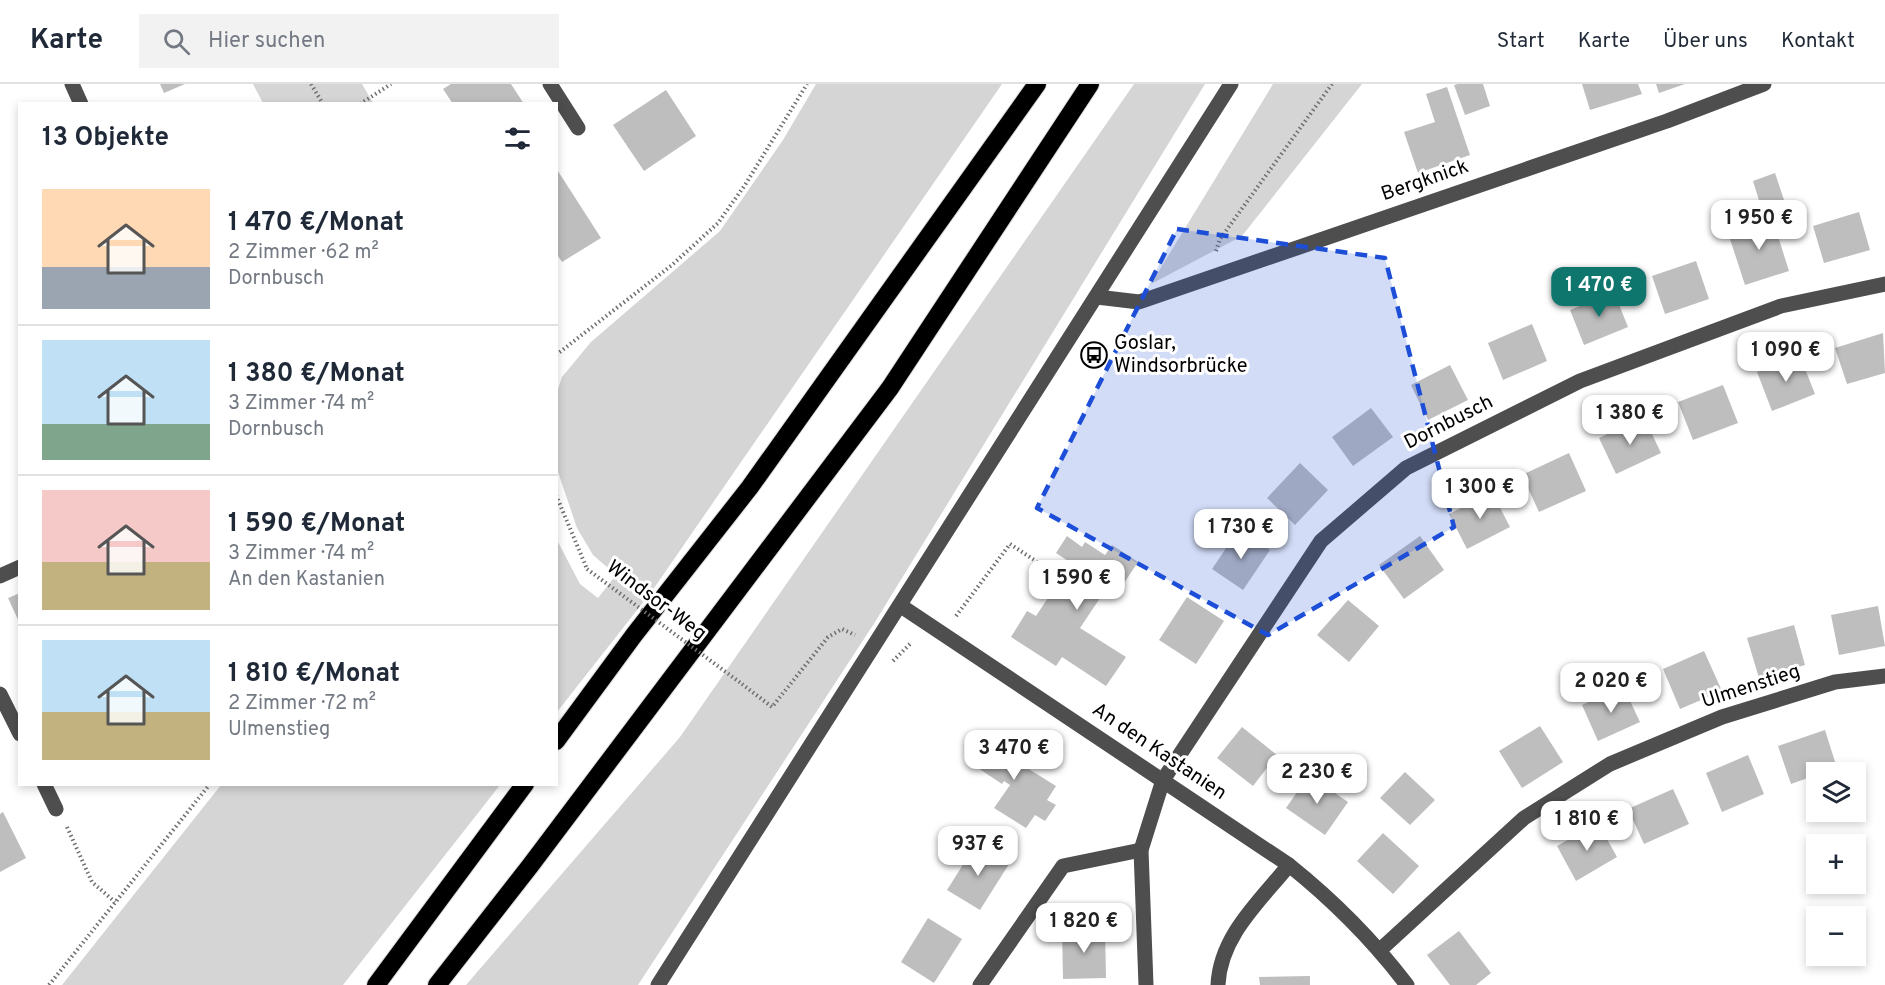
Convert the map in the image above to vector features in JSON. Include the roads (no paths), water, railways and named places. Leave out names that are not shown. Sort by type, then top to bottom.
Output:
[{"type":"highway","points":[[558,738],[634,635],[750,487],[1037,84]]},
{"type":"highway","points":[[437,985],[530,866],[890,388],[1090,84]]},
{"type":"highway","points":[[376,985],[524,786]]},
{"type":"street","points":[[72,84],[80,102]]},
{"type":"street","points":[[550,84],[578,128]]},
{"type":"street","points":[[658,985],[1231,84]]},
{"type":"street","name":"Bergknick","points":[[1097,297],[1139,302],[1667,121],[1764,84]]},
{"type":"street","name":"Dornbusch","points":[[1146,985],[1141,850],[1163,780],[1321,541],[1406,468],[1580,381],[1781,306],[1885,284]]},
{"type":"street","points":[[0,576],[18,568]]},
{"type":"street","name":"An den Kastanien","points":[[901,606],[1289,865],[1329,896],[1380,950],[1407,985]]},
{"type":"street","name":"Ulmenstieg","points":[[1380,950],[1524,818],[1610,764],[1722,717],[1835,682],[1885,676]]},
{"type":"street","points":[[0,694],[18,730]]},
{"type":"street","points":[[45,786],[56,809]]},
{"type":"street","points":[[980,985],[1063,866],[1141,850]]},
{"type":"street","points":[[1218,985],[1223,956],[1235,931],[1289,865]]},
{"type":"place","name":"Goslar, Windsorbrücke","points":[[1094,355]]}]
